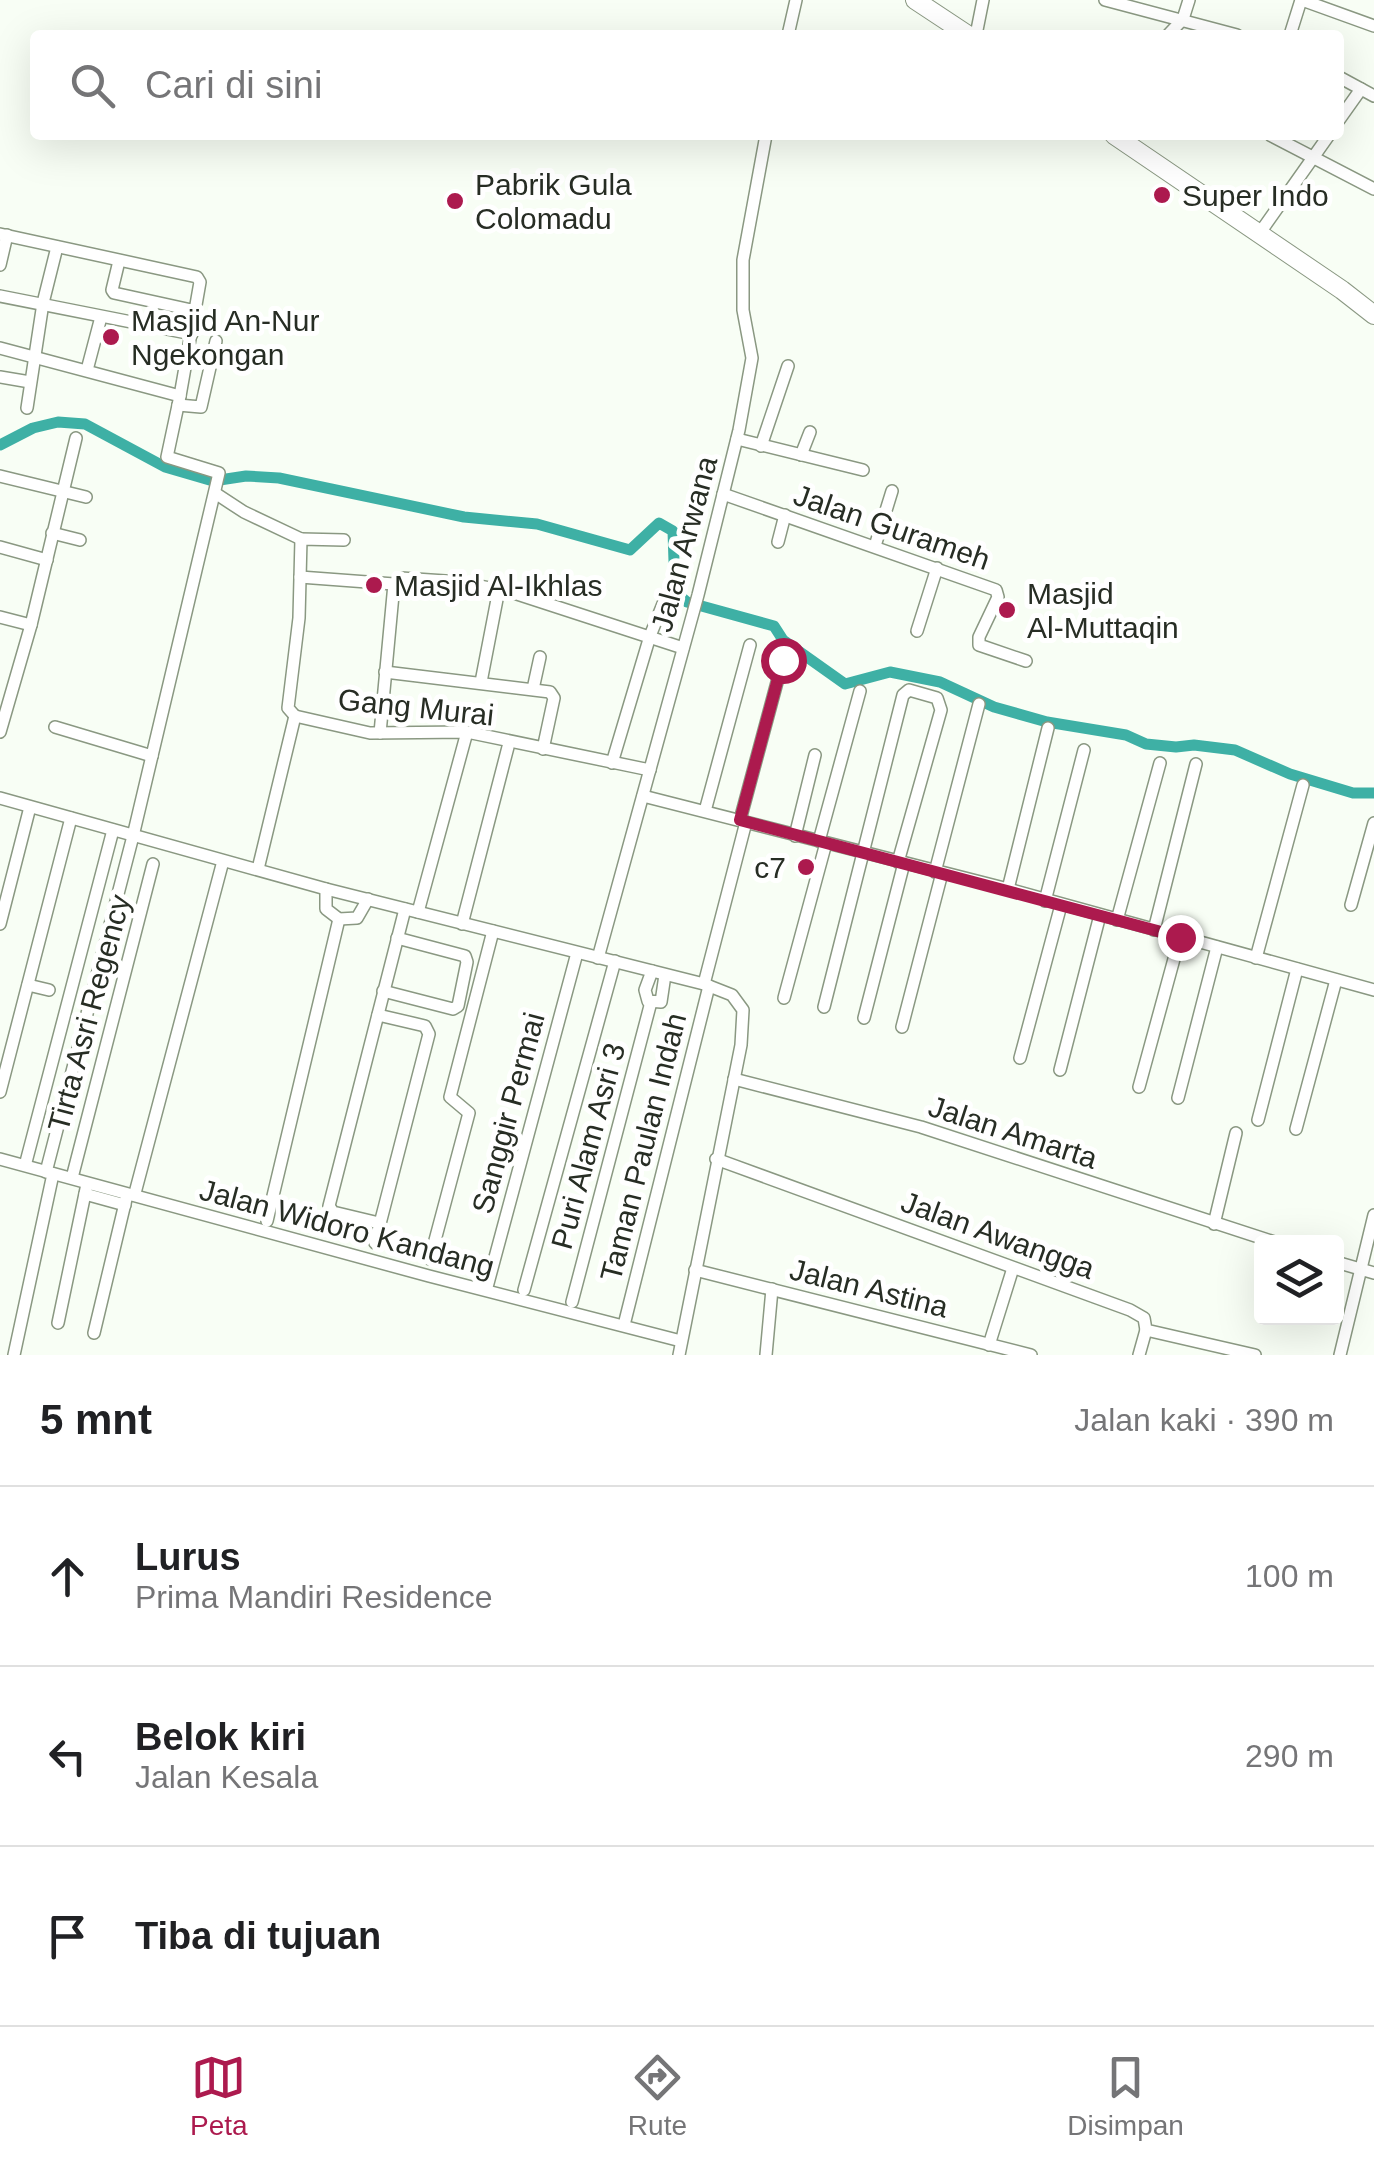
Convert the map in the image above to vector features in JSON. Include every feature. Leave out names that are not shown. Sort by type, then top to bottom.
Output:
[{"type":"highway","points":[[915,0],[960,30]]},
{"type":"highway","points":[[1121,140],[1374,315]]},
{"type":"street","points":[[789,30],[796,0]]},
{"type":"street","points":[[977,30],[983,0]]},
{"type":"street","points":[[1105,0],[1221,30]]},
{"type":"street","points":[[1172,30],[1183,18],[1189,0]]},
{"type":"street","points":[[1292,30],[1302,0],[1374,26]]},
{"type":"street","points":[[1344,80],[1374,96]]},
{"type":"street","points":[[1344,112],[1360,88]]},
{"type":"street","name":"Jalan Arwana","points":[[598,958],[737,439],[752,358],[744,310],[744,246],[765,140]]},
{"type":"street","points":[[1279,140],[1374,189]]},
{"type":"street","points":[[1259,234],[1325,140]]},
{"type":"street","points":[[0,265],[4,235],[197,277],[200,282],[196,311],[167,457],[219,474],[50,1173],[14,1355]]},
{"type":"street","points":[[27,408],[43,304],[57,247]]},
{"type":"street","points":[[119,261],[114,293],[196,311]]},
{"type":"street","points":[[0,296],[192,334]]},
{"type":"street","points":[[86,370],[101,317]]},
{"type":"street","points":[[0,348],[86,370],[200,408],[216,342]]},
{"type":"street","points":[[761,446],[788,366]]},
{"type":"street","points":[[0,377],[30,382]]},
{"type":"street","points":[[801,455],[810,432]]},
{"type":"street","points":[[1,724],[6,689],[31,625],[76,438]]},
{"type":"street","points":[[737,439],[863,470]]},
{"type":"street","points":[[0,476],[86,498]]},
{"type":"street","points":[[216,491],[244,512],[301,539],[344,540]]},
{"type":"street","points":[[875,546],[892,492]]},
{"type":"street","name":"Jalan Gurameh","points":[[723,494],[996,590],[998,597],[979,645],[1026,661]]},
{"type":"street","points":[[778,542],[785,515]]},
{"type":"street","points":[[52,533],[80,540]]},
{"type":"street","points":[[258,869],[296,716],[288,708],[288,692],[299,618],[301,539]]},
{"type":"street","points":[[0,548],[46,560]]},
{"type":"street","points":[[916,631],[938,568]]},
{"type":"street","points":[[300,577],[394,584]]},
{"type":"street","points":[[380,733],[394,584],[401,578],[460,582],[499,590],[683,648]]},
{"type":"street","points":[[612,764],[650,636],[669,589]]},
{"type":"street","points":[[481,682],[499,590]]},
{"type":"street","points":[[0,617],[31,625]]},
{"type":"street","points":[[705,811],[750,645]]},
{"type":"street","points":[[533,688],[540,657]]},
{"type":"street","name":"Taman Paulan Indah","points":[[625,1321],[783,660]]},
{"type":"street","points":[[385,672],[550,692],[554,698],[543,749]]},
{"type":"street","points":[[824,1007],[903,696],[913,691],[937,698],[940,710],[864,1018]]},
{"type":"street","points":[[784,998],[860,692]]},
{"type":"street","points":[[902,1026],[978,704]]},
{"type":"street","name":"Gang Murai","points":[[296,716],[350,730],[380,733],[467,732],[650,770]]},
{"type":"street","points":[[56,727],[152,756]]},
{"type":"street","points":[[1008,889],[1048,728]]},
{"type":"street","points":[[418,912],[467,732]]},
{"type":"street","points":[[462,924],[508,747]]},
{"type":"street","points":[[1045,901],[1084,750]]},
{"type":"street","points":[[795,836],[816,755]]},
{"type":"street","points":[[1117,920],[1160,763]]},
{"type":"street","points":[[1154,930],[1196,764]]},
{"type":"street","points":[[1256,958],[1303,785]]},
{"type":"street","points":[[643,796],[1008,889],[1374,990]]},
{"type":"street","points":[[0,798],[223,861],[707,985],[732,995],[744,1010],[734,1079],[680,1348]]},
{"type":"street","points":[[0,924],[30,807]]},
{"type":"street","points":[[0,1092],[71,818]]},
{"type":"street","points":[[1351,905],[1374,823]]},
{"type":"street","points":[[26,1162],[113,830]]},
{"type":"street","name":"Tirta Asri Regency","points":[[149,841],[153,864]]},
{"type":"street","name":"Tirta Asri Regency","points":[[72,1174],[153,864],[167,846]]},
{"type":"street","points":[[94,1334],[223,861]]},
{"type":"street","points":[[1358,879],[1374,883]]},
{"type":"street","points":[[326,888],[326,910],[339,920],[357,918],[368,899]]},
{"type":"street","points":[[1020,1058],[1061,905]]},
{"type":"street","points":[[379,1223],[333,1212],[329,1206],[405,909]]},
{"type":"street","points":[[1060,1070],[1100,915]]},
{"type":"street","points":[[267,1221],[339,920]]},
{"type":"street","points":[[430,1259],[469,1113],[450,1097],[493,931]]},
{"type":"street","points":[[1140,1088],[1180,937]]},
{"type":"street","points":[[384,991],[453,1009],[458,1006],[465,956],[397,938]]},
{"type":"street","points":[[1178,1098],[1217,947]]},
{"type":"street","name":"Sanggir Permai","points":[[487,1287],[578,953]]},
{"type":"street","points":[[524,1290],[615,962]]},
{"type":"street","points":[[1258,1120],[1296,969]]},
{"type":"street","name":"Puri Alam Asri 3","points":[[572,1302],[652,1002],[645,997],[645,990],[658,973]]},
{"type":"street","points":[[1296,1129],[1336,980]]},
{"type":"street","points":[[28,985],[49,990]]},
{"type":"street","points":[[374,1243],[430,1034],[426,1026],[378,1015]]},
{"type":"street","name":"Jalan Amarta","points":[[734,1079],[921,1127],[1254,1236]]},
{"type":"street","points":[[1214,1224],[1236,1133]]},
{"type":"street","name":"Jalan Widoro Kandang","points":[[0,1159],[50,1173],[86,1189],[680,1348]]},
{"type":"street","name":"Jalan Awangga","points":[[716,1159],[1139,1314],[1147,1323],[1146,1330],[1224,1352],[1255,1355]]},
{"type":"street","points":[[58,1323],[86,1189]]},
{"type":"street","points":[[1340,1355],[1374,1215]]},
{"type":"street","points":[[1344,1264],[1374,1273]]},
{"type":"street","points":[[989,1344],[1013,1268]]},
{"type":"street","name":"Jalan Astina","points":[[695,1270],[1032,1355]]},
{"type":"street","points":[[766,1355],[772,1290]]},
{"type":"street","points":[[1139,1355],[1146,1330]]},
{"type":"waterway","points":[[0,445],[33,428],[58,422],[85,424],[165,467],[213,481],[246,476],[279,478],[464,517],[537,524],[630,550],[659,523],[673,531],[675,592],[687,602],[774,626],[783,640],[845,684],[890,672],[940,682],[994,707],[1047,722],[1126,735],[1146,744],[1235,750],[1290,774],[1353,793],[1374,793]]},
{"type":"place","name":"Super Indo","points":[[1162,195]]},
{"type":"place","name":"Pabrik Gula Colomadu","points":[[455,201]]},
{"type":"place","name":"Masjid An-Nur Ngekongan","points":[[111,337]]},
{"type":"place","name":"Masjid Al-Ikhlas","points":[[374,585]]},
{"type":"place","name":"Masjid Al-Muttaqin","points":[[1007,610]]},
{"type":"place","name":"c7","points":[[806,867]]},
{"type":"route","points":[[783,660],[740,820],[1180,937]]}]
